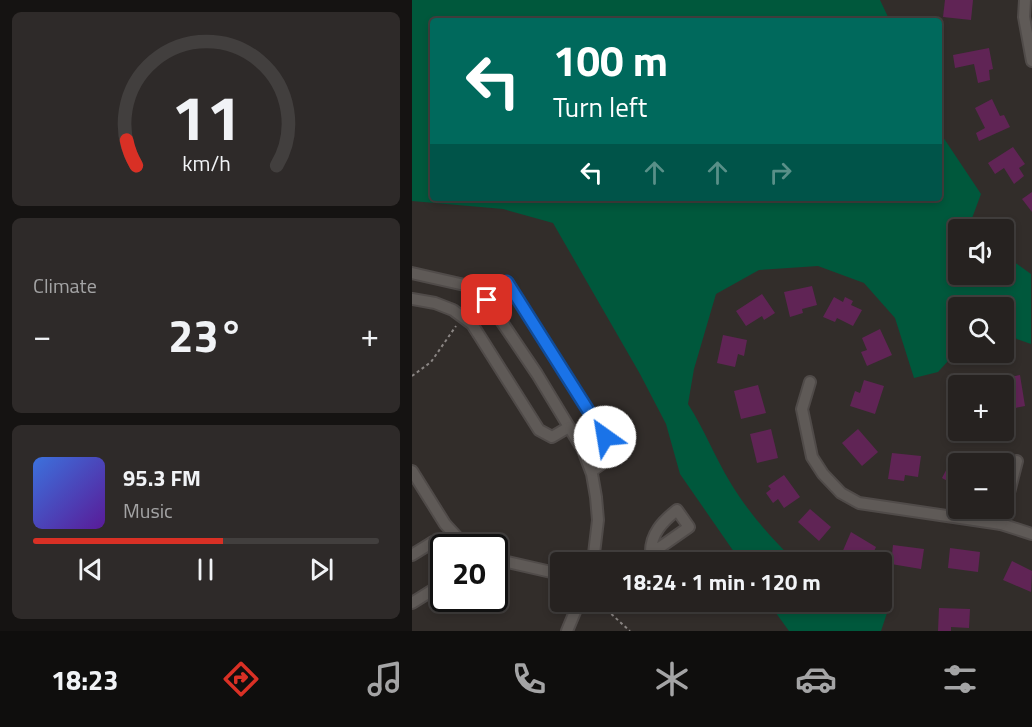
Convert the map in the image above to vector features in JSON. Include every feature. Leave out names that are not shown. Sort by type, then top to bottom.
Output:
[{"type":"street","points":[[1025,0],[1024,17],[1032,61]]},
{"type":"street","points":[[412,273],[469,286],[484,297],[537,375],[583,450],[592,474],[598,520],[594,552]]},
{"type":"street","points":[[412,299],[436,303],[463,316],[472,324],[539,430],[552,437],[569,427]]},
{"type":"street","points":[[810,382],[802,409],[812,457],[823,474],[841,493],[859,503],[1001,524],[1032,534]]},
{"type":"street","points":[[1001,524],[1016,461]]},
{"type":"street","points":[[412,473],[453,534]]},
{"type":"street","points":[[412,555],[430,544]]},
{"type":"street","points":[[508,562],[550,572]]},
{"type":"street","points":[[412,603],[430,592]]},
{"type":"street","points":[[567,631],[575,612]]},
{"type":"lane","points":[[484,297],[507,282],[618,457],[592,474]]},
{"type":"path","points":[[412,376],[431,362],[463,316]]},
{"type":"path","points":[[609,612],[630,631]]},
{"type":"green space","points":[[412,0],[880,0],[889,18],[430,18],[430,201],[942,201],[942,136],[981,194],[972,219],[948,219],[948,285],[1014,285],[1014,262],[1031,274],[1031,344],[1014,338],[1014,297],[948,297],[948,361],[938,372],[914,378],[895,318],[864,283],[818,266],[759,270],[716,294],[694,369],[688,404],[744,504],[786,552],[734,552],[680,474],[666,424],[640,374],[553,223],[503,209],[412,201]]},
{"type":"green space","points":[[775,612],[887,613],[881,631],[789,631]]},
{"type":"building","points":[[945,0],[973,0],[971,20],[943,17]]},
{"type":"building","points":[[989,48],[993,69],[989,70],[990,80],[978,83],[974,64],[955,68],[953,55]]},
{"type":"building","points":[[992,99],[1000,116],[1004,115],[1010,127],[979,141],[976,133],[985,128],[975,108]]},
{"type":"building","points":[[1013,147],[1025,164],[1019,168],[1024,176],[1014,184],[1004,168],[995,174],[988,163]]},
{"type":"building","points":[[1032,192],[1032,212],[1022,199]]},
{"type":"building","points":[[812,286],[817,305],[802,309],[803,313],[790,317],[784,292]]},
{"type":"building","points":[[762,294],[775,313],[764,320],[762,316],[746,326],[736,311]]},
{"type":"building","points":[[834,297],[843,302],[845,297],[853,301],[851,305],[862,310],[853,326],[837,318],[835,322],[823,317]]},
{"type":"building","points":[[880,329],[892,355],[867,366],[861,352],[867,350],[862,338]]},
{"type":"building","points":[[723,335],[747,340],[744,356],[738,354],[735,367],[717,363]]},
{"type":"building","points":[[1020,375],[1025,406],[1014,408],[1014,376]]},
{"type":"building","points":[[864,380],[884,386],[875,414],[850,406],[855,391],[860,393]]},
{"type":"building","points":[[758,385],[766,413],[741,419],[734,391]]},
{"type":"building","points":[[771,429],[778,458],[757,463],[750,434]]},
{"type":"building","points":[[858,429],[878,452],[862,466],[842,443]]},
{"type":"building","points":[[892,453],[921,456],[918,477],[905,475],[904,481],[888,479]]},
{"type":"building","points":[[948,466],[948,481],[942,478]]},
{"type":"building","points":[[784,475],[800,497],[784,508],[778,499],[773,503],[766,493],[771,489],[768,486]]},
{"type":"building","points":[[810,509],[831,527],[819,541],[798,522]]},
{"type":"building","points":[[851,532],[876,547],[874,552],[842,552]]},
{"type":"building","points":[[893,545],[924,549],[921,569],[892,564]]},
{"type":"building","points":[[950,548],[980,552],[978,572],[948,568]]},
{"type":"building","points":[[1012,561],[1032,571],[1031,592],[1003,580]]},
{"type":"building","points":[[939,608],[970,609],[969,628],[951,627],[951,631],[938,631]]},
{"type":"route","points":[[487,300],[484,297],[507,282],[605,437]]}]
